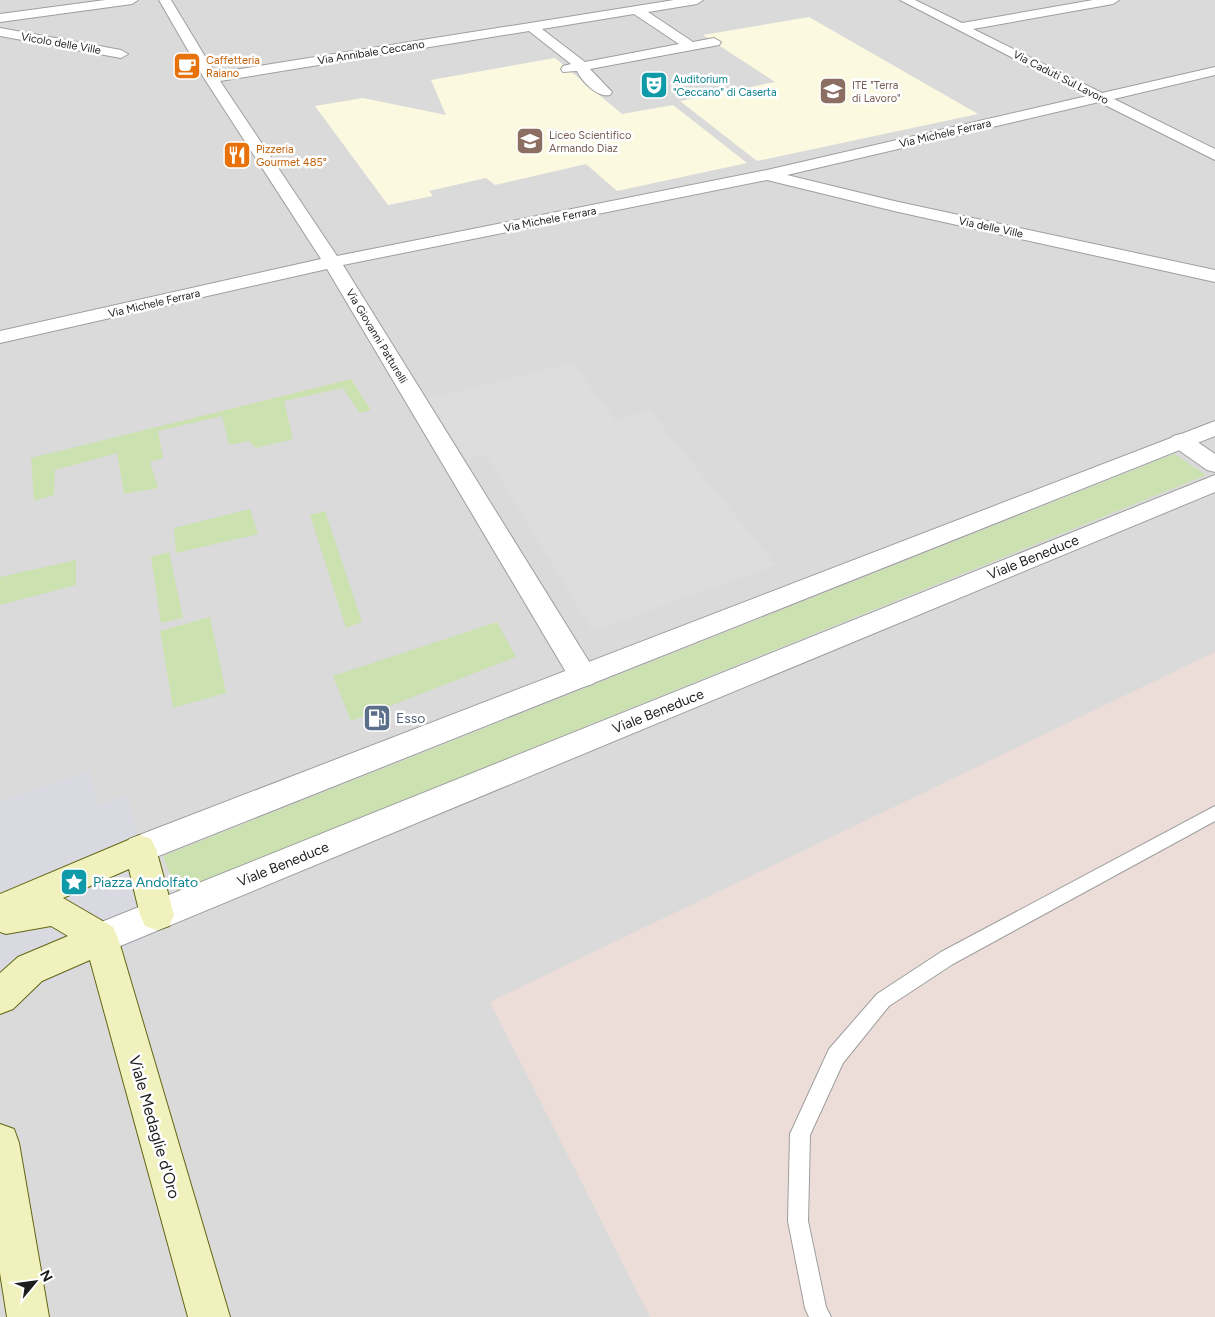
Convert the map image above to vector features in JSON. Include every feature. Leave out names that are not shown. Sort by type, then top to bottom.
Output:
[{"type":"main road","points":[[0,910],[140,849],[157,915]]},
{"type":"main road","points":[[0,920],[55,910],[101,938]]},
{"type":"main road","points":[[0,997],[30,969],[101,938]]},
{"type":"main road","name":"Viale Medaglie d'Oro","points":[[101,938],[209,1317]]},
{"type":"main road","points":[[0,1143],[28,1317]]},
{"type":"street","points":[[0,18],[132,0]]},
{"type":"street","name":"Via Giovanni Patturelli","points":[[165,0],[211,78],[332,262],[583,676]]},
{"type":"street","name":"Via Annibale Ceccano","points":[[211,78],[697,0]]},
{"type":"street","name":"Via Caduti Sul Lavoro","points":[[906,0],[1215,155]]},
{"type":"street","points":[[962,27],[1113,0]]},
{"type":"street","points":[[637,10],[691,46]]},
{"type":"street","points":[[532,26],[582,66],[586,75],[605,92]]},
{"type":"street","name":"Vicolo delle Ville","points":[[0,32],[121,54]]},
{"type":"street","points":[[568,69],[714,42]]},
{"type":"street","name":"Via Michele Ferrara","points":[[0,337],[332,262],[767,175],[1215,71]]},
{"type":"street","name":"Via delle Ville","points":[[767,175],[894,206],[1215,276]]},
{"type":"street","points":[[140,849],[1215,428]]},
{"type":"street","points":[[1181,441],[1215,465]]},
{"type":"street","name":"Viale Beneduce","points":[[101,938],[1215,483]]},
{"type":"lane","points":[[820,1317],[816,1308],[798,1220],[800,1134],[836,1056],[884,1000],[947,958],[1215,813]]},
{"type":"shaded area","points":[[0,0],[1215,0],[1215,1317],[0,1317]]},
{"type":"shaded area","name":"ITE \"Terra di Lavoro\"","points":[[809,17],[978,114],[757,161],[680,101],[775,82],[703,35]]},
{"type":"shaded area","name":"Liceo Scientifico Armando Diaz","points":[[555,58],[622,114],[673,105],[747,163],[617,191],[586,164],[495,185],[486,178],[429,191],[433,196],[388,205],[315,106],[363,98],[446,115],[431,80]]},
{"type":"shaded area","points":[[572,363],[615,420],[650,411],[776,565],[593,631],[486,455],[467,459],[428,399]]},
{"type":"shaded area","points":[[1215,652],[1215,1317],[650,1317],[490,1002]]},
{"type":"shaded area","name":"Piazza Andolfato","points":[[90,771],[98,806],[127,794],[160,932],[0,1006],[0,801]]},
{"type":"green space","points":[[351,379],[371,410],[360,413],[343,388],[284,401],[293,439],[256,448],[249,441],[229,445],[222,416],[158,431],[163,458],[150,462],[158,488],[124,494],[117,453],[55,470],[54,495],[34,501],[31,458]]},
{"type":"green space","points":[[1174,454],[1206,475],[177,892],[163,856]]},
{"type":"green space","points":[[250,509],[258,534],[176,553],[174,528]]},
{"type":"green space","points":[[325,511],[362,622],[346,628],[310,515]]},
{"type":"green space","points":[[169,552],[183,618],[161,623],[151,557]]},
{"type":"green space","points":[[76,560],[76,585],[0,605],[0,577]]},
{"type":"green space","points":[[210,617],[226,693],[173,708],[160,631]]},
{"type":"green space","points":[[497,622],[516,657],[351,721],[333,676]]},
{"type":"place","name":"Caffetteria Raiano","points":[[187,66]]},
{"type":"place","name":"Auditorium \"Ceccano\" di Caserta","points":[[654,85]]},
{"type":"place","name":"ITE \"Terra di Lavoro\"","points":[[833,91]]},
{"type":"place","name":"Liceo Scientifico Armando Diaz","points":[[530,141]]},
{"type":"place","name":"Pizzeria Gourmet 485°","points":[[237,155]]},
{"type":"place","name":"Esso","points":[[377,718]]},
{"type":"place","name":"Piazza Andolfato","points":[[74,882]]}]
